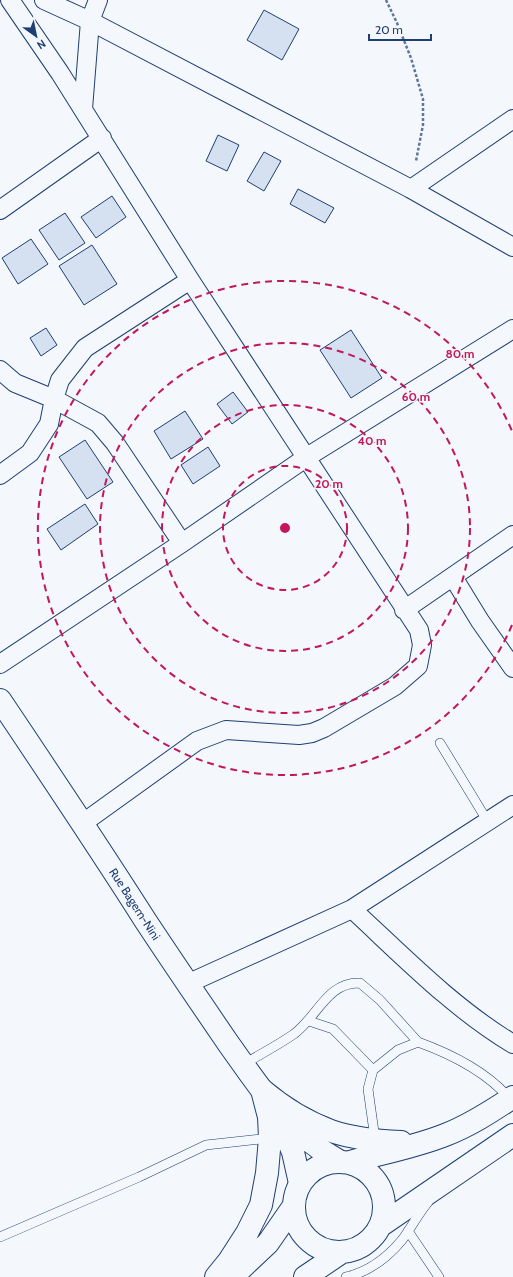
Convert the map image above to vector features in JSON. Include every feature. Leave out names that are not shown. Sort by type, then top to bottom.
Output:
[{"type":"main road","name":"Rue Bagem-Nini","points":[[0,700],[83,823],[187,984],[267,1098]]},
{"type":"main road","points":[[267,1098],[293,1128],[311,1144],[322,1152],[344,1162],[361,1167],[370,1173],[378,1182],[383,1192],[384,1210],[380,1226],[374,1236],[366,1243],[354,1249],[342,1252],[330,1251],[318,1247],[308,1240],[300,1230],[295,1219],[293,1207],[295,1194],[300,1183],[307,1174],[316,1167],[327,1163],[344,1162],[423,1143],[473,1122],[512,1100]]},
{"type":"main road","points":[[267,1098],[332,1131],[375,1141],[423,1143]]},
{"type":"main road","points":[[216,1277],[247,1234],[261,1205],[267,1173],[270,1138],[267,1098]]},
{"type":"main road","points":[[267,1098],[285,1131],[293,1152],[300,1183]]},
{"type":"main road","points":[[380,1226],[513,1135]]},
{"type":"main road","points":[[232,1277],[268,1243],[293,1207]]},
{"type":"main road","points":[[305,1277],[342,1252]]},
{"type":"street","points":[[10,0],[102,138],[190,280],[307,457],[404,610],[419,630],[422,645],[418,666],[395,686],[324,728],[312,733],[299,735],[226,730],[197,741],[83,823]]},
{"type":"street","points":[[44,0],[90,22],[411,189],[513,247]]},
{"type":"street","points":[[83,109],[90,22],[98,0]]},
{"type":"street","points":[[411,189],[513,119]]},
{"type":"street","points":[[0,210],[102,138]]},
{"type":"street","points":[[0,475],[30,453],[49,424],[54,399],[60,380],[85,348],[190,280]]},
{"type":"street","points":[[0,664],[182,543],[307,457],[513,329]]},
{"type":"street","points":[[0,370],[15,383],[54,399],[98,423],[115,443],[182,543]]},
{"type":"street","points":[[404,610],[513,535]]},
{"type":"street","points":[[453,577],[480,621],[513,668]]},
{"type":"street","points":[[187,984],[352,909],[513,805]]},
{"type":"street","points":[[352,909],[466,1011],[513,1044]]},
{"type":"lane","points":[[440,743],[488,822]]},
{"type":"lane","points":[[244,1064],[295,1033],[309,1021],[326,998],[339,988],[351,983],[360,983],[380,1000],[418,1042],[440,1050],[475,1070],[502,1089],[512,1100]]},
{"type":"lane","points":[[309,1021],[333,1028],[373,1070]]},
{"type":"lane","points":[[375,1141],[368,1089],[373,1070],[398,1050],[418,1042]]},
{"type":"lane","points":[[0,1237],[139,1177],[206,1145],[270,1138]]},
{"type":"lane","points":[[346,1277],[363,1274],[388,1256],[402,1240],[423,1208],[444,1182]]},
{"type":"lane","points":[[408,1231],[439,1277]]},
{"type":"path","points":[[386,0],[411,58],[423,99],[423,125],[411,189]]},
{"type":"building","points":[[264,10],[299,29],[282,60],[247,40]]},
{"type":"building","points":[[218,135],[239,145],[227,171],[206,161]]},
{"type":"building","points":[[264,152],[281,161],[264,191],[247,181]]},
{"type":"building","points":[[298,189],[334,208],[325,223],[290,204]]},
{"type":"building","points":[[112,196],[126,217],[96,238],[81,217]]},
{"type":"building","points":[[65,213],[85,243],[59,260],[39,230]]},
{"type":"building","points":[[31,239],[48,264],[18,284],[2,258]]},
{"type":"building","points":[[92,245],[117,284],[84,305],[59,266]]},
{"type":"building","points":[[46,328],[57,345],[41,356],[30,338]]},
{"type":"building","points":[[351,330],[382,378],[351,398],[320,350]]},
{"type":"building","points":[[233,392],[248,412],[232,424],[217,404]]},
{"type":"building","points":[[185,411],[203,439],[171,459],[154,431]]},
{"type":"building","points":[[85,440],[113,482],[87,499],[59,457]]},
{"type":"building","points":[[208,447],[220,466],[193,484],[181,465]]},
{"type":"building","points":[[85,504],[98,524],[61,550],[47,529]]}]
